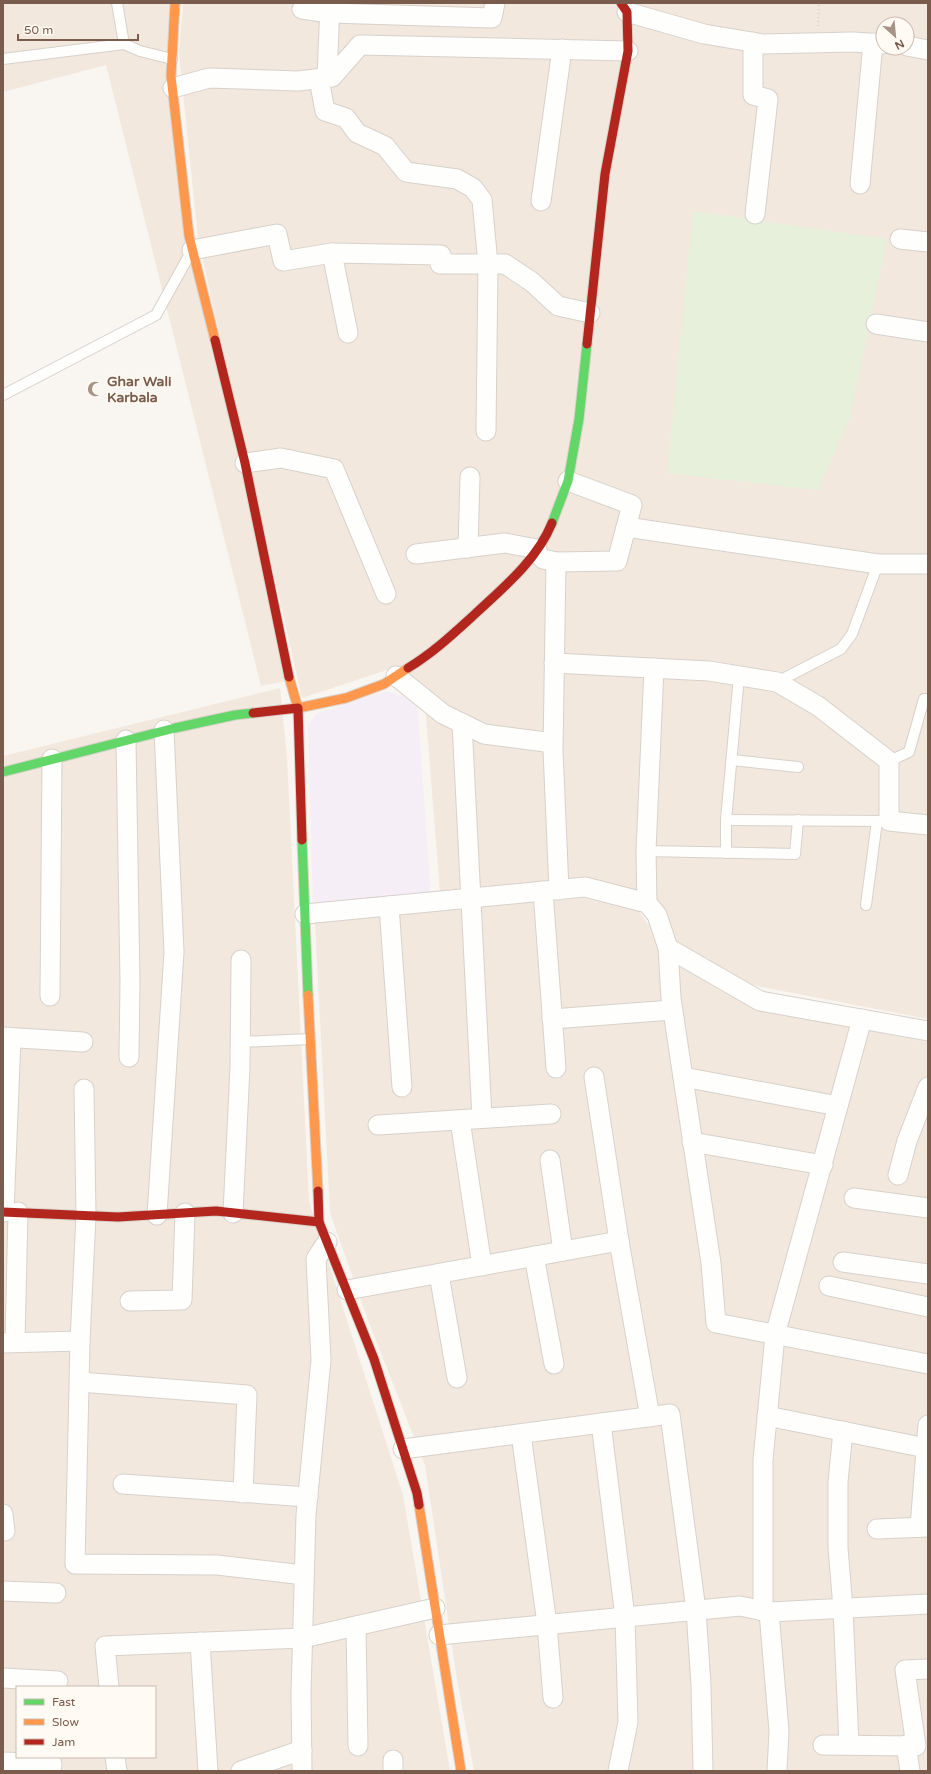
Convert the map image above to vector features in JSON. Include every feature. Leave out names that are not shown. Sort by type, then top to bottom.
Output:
[{"type":"street","points":[[175,3],[172,88],[189,236],[245,463],[290,684],[298,708],[310,1039],[319,1222],[374,1359],[417,1493],[461,1771]]},
{"type":"street","points":[[302,9],[330,8],[492,18],[495,3]]},
{"type":"street","points":[[3,772],[164,730],[235,715],[298,708],[346,698],[384,684],[431,654],[518,574],[546,537],[568,481],[578,420],[605,174],[628,51],[624,7],[704,34],[763,44],[875,44]]},
{"type":"street","points":[[330,8],[323,78],[325,111],[346,118],[357,133],[385,146],[406,172],[457,179],[474,188],[482,200],[488,264],[486,431]]},
{"type":"street","points":[[753,42],[753,95],[768,99],[755,214]]},
{"type":"street","points":[[172,88],[209,78],[298,81],[332,77],[360,45],[628,51]]},
{"type":"street","points":[[915,48],[928,50]]},
{"type":"street","points":[[541,201],[562,50]]},
{"type":"street","points":[[860,184],[876,56]]},
{"type":"street","points":[[192,250],[277,234],[283,261],[332,253],[441,255],[440,264],[505,264],[532,282],[558,306],[590,313]]},
{"type":"street","points":[[900,239],[928,242]]},
{"type":"street","points":[[332,253],[348,333]]},
{"type":"street","points":[[876,324],[928,332]]},
{"type":"street","points":[[245,463],[281,458],[334,469],[386,594]]},
{"type":"street","points":[[468,548],[470,477]]},
{"type":"street","points":[[416,554],[505,543],[535,552],[556,562],[617,561],[632,504],[568,481]]},
{"type":"street","points":[[626,526],[878,564],[928,564]]},
{"type":"street","points":[[556,562],[551,890],[552,1018],[556,1068]]},
{"type":"street","points":[[554,662],[709,671],[776,682],[818,706],[889,761],[883,821],[928,825]]},
{"type":"street","points":[[647,903],[646,851],[654,668]]},
{"type":"street","points":[[396,676],[443,714],[484,734],[553,744]]},
{"type":"street","points":[[462,723],[482,1118]]},
{"type":"street","points":[[156,1215],[174,952],[164,730]]},
{"type":"street","points":[[126,740],[130,981],[129,1057]]},
{"type":"street","points":[[50,996],[52,759]]},
{"type":"street","points":[[305,914],[585,887],[647,903],[657,915],[668,948],[672,1010],[711,1263],[716,1323],[928,1364]]},
{"type":"street","points":[[389,906],[402,1087]]},
{"type":"street","points":[[668,948],[760,1001],[928,1031]]},
{"type":"street","points":[[233,1213],[241,1042],[241,960]]},
{"type":"street","points":[[552,1018],[672,1010]]},
{"type":"street","points":[[777,1771],[779,1731],[766,1612],[762,1460],[775,1335],[862,1019]]},
{"type":"street","points":[[80,1341],[9,1343],[7,1037],[83,1042]]},
{"type":"street","points":[[594,1077],[619,1241],[650,1417]]},
{"type":"street","points":[[683,1077],[838,1106]]},
{"type":"street","points":[[898,1175],[907,1141],[928,1087]]},
{"type":"street","points":[[84,1089],[86,1216],[80,1341],[75,1564],[217,1565],[304,1575]]},
{"type":"street","points":[[378,1125],[551,1114]]},
{"type":"street","points":[[460,1120],[482,1266]]},
{"type":"street","points":[[692,1142],[823,1165]]},
{"type":"street","points":[[550,1160],[563,1251]]},
{"type":"street","points":[[854,1198],[928,1208]]},
{"type":"street","points":[[8,1212],[118,1217],[216,1211],[319,1222]]},
{"type":"street","points":[[130,1301],[182,1300],[185,1213]]},
{"type":"street","points":[[347,1290],[619,1241]]},
{"type":"street","points":[[302,1771],[304,1575],[308,1497],[321,1360],[316,1260],[327,1242]]},
{"type":"street","points":[[534,1256],[554,1364]]},
{"type":"street","points":[[843,1262],[928,1274]]},
{"type":"street","points":[[439,1274],[457,1378]]},
{"type":"street","points":[[829,1286],[928,1307]]},
{"type":"street","points":[[80,1382],[247,1395],[243,1492]]},
{"type":"street","points":[[403,1449],[670,1414],[696,1610],[701,1684],[703,1771]]},
{"type":"street","points":[[767,1416],[926,1448]]},
{"type":"street","points":[[601,1423],[625,1617],[628,1722],[618,1771]]},
{"type":"street","points":[[877,1529],[924,1527],[928,1425]]},
{"type":"street","points":[[843,1431],[838,1482],[838,1548],[843,1608],[849,1745]]},
{"type":"street","points":[[520,1434],[547,1624],[553,1698]]},
{"type":"street","points":[[123,1484],[308,1497]]},
{"type":"street","points":[[3,1591],[56,1593]]},
{"type":"street","points":[[439,1634],[740,1606],[766,1612],[928,1604]]},
{"type":"street","points":[[109,1686],[105,1646],[303,1638],[435,1608]]},
{"type":"street","points":[[356,1626],[358,1746]]},
{"type":"street","points":[[200,1642],[208,1771]]},
{"type":"street","points":[[823,1745],[916,1746],[905,1670],[928,1669]]},
{"type":"street","points":[[3,1678],[58,1681]]},
{"type":"street","points":[[906,1745],[910,1771]]},
{"type":"street","points":[[243,1771],[302,1750]]},
{"type":"street","points":[[115,1758],[117,1771]]},
{"type":"street","points":[[3,1762],[52,1764],[51,1771]]},
{"type":"lane","points":[[117,3],[124,44]]},
{"type":"lane","points":[[3,59],[124,44],[140,51],[172,59]]},
{"type":"lane","points":[[3,395],[156,314],[192,250]]},
{"type":"lane","points":[[776,682],[840,649],[852,634],[878,564]]},
{"type":"lane","points":[[726,853],[726,820],[739,676]]},
{"type":"lane","points":[[889,761],[909,752],[924,699],[928,699]]},
{"type":"lane","points":[[732,760],[798,768]]},
{"type":"lane","points":[[726,820],[883,821],[866,905]]},
{"type":"lane","points":[[646,851],[795,854],[798,820]]},
{"type":"lane","points":[[241,1042],[310,1039]]},
{"type":"path","points":[[818,43],[819,3]]},
{"type":"shaded area","points":[[3,3],[170,3],[167,93],[285,681],[261,686],[106,65],[3,92]]},
{"type":"shaded area","points":[[183,3],[928,3],[928,1019],[751,985],[675,942],[661,910],[619,886],[440,892],[425,704],[390,669],[302,698],[198,239],[179,53]]},
{"type":"shaded area","points":[[280,688],[287,758],[309,1202],[403,1495],[450,1771],[3,1771],[3,756]]},
{"type":"shaded area","points":[[386,691],[417,700],[431,896],[313,906],[308,726],[316,714]]},
{"type":"shaded area","points":[[583,898],[638,910],[676,965],[765,1011],[928,1042],[928,1771],[474,1771],[457,1679],[425,1465],[368,1320],[330,1213],[315,921]]},
{"type":"green space","points":[[693,211],[887,239],[850,418],[818,490],[667,473]]},
{"type":"traffic: fast","points":[[552,523],[568,481],[579,419],[587,344]]},
{"type":"traffic: fast","points":[[3,772],[175,728],[235,715],[253,713]]},
{"type":"traffic: fast","points":[[302,840],[308,995]]},
{"type":"traffic: slow","points":[[175,3],[171,76],[189,236],[215,340]]},
{"type":"traffic: slow","points":[[289,677],[298,708],[346,698],[384,684],[408,668]]},
{"type":"traffic: slow","points":[[308,995],[318,1191]]},
{"type":"traffic: slow","points":[[419,1505],[461,1771]]},
{"type":"traffic: jam","points":[[587,344],[605,174],[628,51],[627,12],[621,3]]},
{"type":"traffic: jam","points":[[215,340],[245,463],[289,677]]},
{"type":"traffic: jam","points":[[408,668],[443,642],[519,572],[538,549],[552,523]]},
{"type":"traffic: jam","points":[[253,713],[298,708],[302,840]]},
{"type":"traffic: jam","points":[[318,1191],[319,1222],[374,1359],[417,1493],[419,1505]]},
{"type":"traffic: jam","points":[[3,1212],[118,1217],[216,1211],[319,1222]]},
{"type":"place","name":"Ghar Wali Karbala","points":[[95,389]]}]
